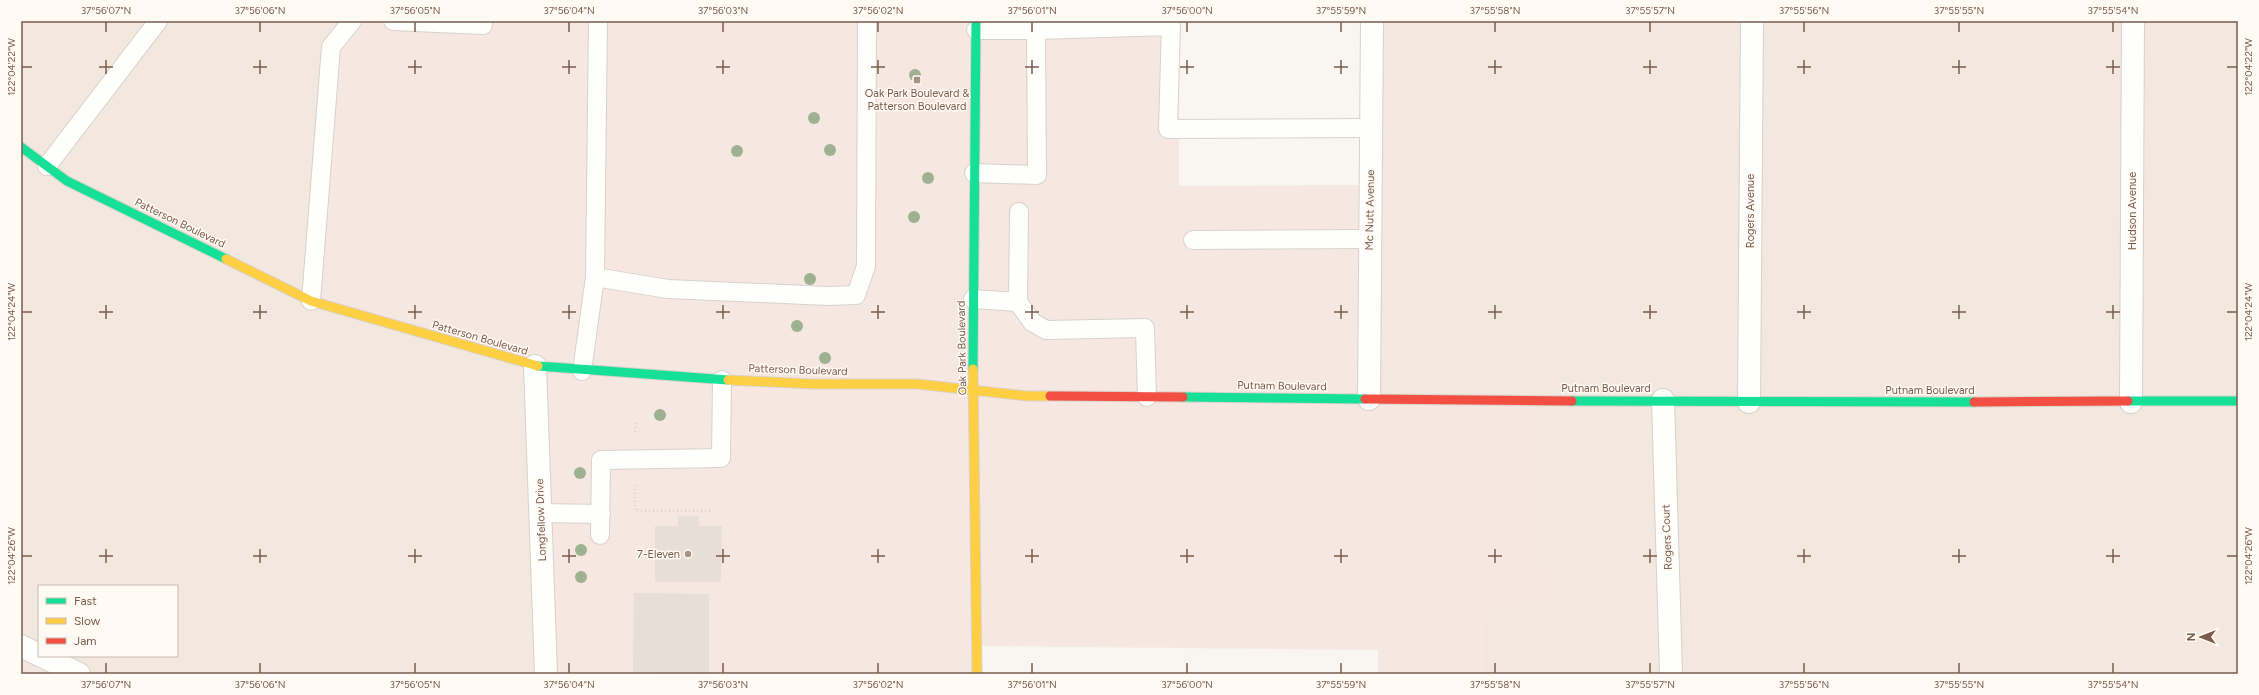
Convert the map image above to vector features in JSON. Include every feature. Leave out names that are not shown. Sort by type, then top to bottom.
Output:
[{"type":"street","name":"Mc Nutt Avenue","points":[[1369,399],[1372,21]]},
{"type":"street","name":"Rogers Avenue","points":[[1749,402],[1752,21]]},
{"type":"street","name":"Hudson Avenue","points":[[2131,402],[2133,21]]},
{"type":"street","name":"Oak Park Boulevard","points":[[976,25],[973,299],[977,674]]},
{"type":"street","name":"Patterson Boulevard","points":[[21,147],[67,181],[311,301],[535,366],[582,371],[722,380],[813,384],[917,384],[974,390]]},
{"type":"street","name":"Longfellow Drive","points":[[535,366],[546,674]]},
{"type":"street","name":"Putnam Boulevard","points":[[974,390],[1027,396],[1369,399],[1663,400],[1749,402],[2238,401]]},
{"type":"street","name":"Rogers Court","points":[[1663,400],[1671,674]]},
{"type":"street","points":[[21,646],[38,654]]},
{"type":"street","points":[[44,657],[79,674]]},
{"type":"lane","points":[[47,166],[158,21]]},
{"type":"lane","points":[[311,301],[331,47],[352,21]]},
{"type":"lane","points":[[393,21],[483,25],[483,21]]},
{"type":"lane","points":[[582,371],[595,277],[598,21]]},
{"type":"lane","points":[[595,277],[668,289],[828,296],[856,295],[866,266],[867,21]]},
{"type":"lane","points":[[976,25],[1036,30],[1171,26],[1168,129],[1371,128]]},
{"type":"lane","points":[[974,173],[1037,175],[1036,30]]},
{"type":"lane","points":[[1019,212],[1018,302],[1032,322],[1046,330],[1145,328],[1147,397]]},
{"type":"lane","points":[[1193,240],[1370,239]]},
{"type":"lane","points":[[973,299],[1018,302]]},
{"type":"lane","points":[[600,535],[602,460],[721,458],[722,380]]},
{"type":"lane","points":[[540,512],[601,514]]},
{"type":"shaded area","points":[[21,21],[352,21],[535,366],[546,674],[21,674]]},
{"type":"shaded area","points":[[352,21],[1179,21],[1179,186],[1370,185],[1369,399],[1533,400],[1543,605],[1481,606],[1482,674],[1378,674],[1378,650],[977,645],[977,674],[546,674],[535,366],[311,301],[331,47]]},
{"type":"shaded area","points":[[1372,21],[2238,21],[2238,674],[1482,674],[1481,605],[1543,605],[1369,399]]},
{"type":"shaded area","points":[[977,645],[1378,650],[979,646]]},
{"type":"building","name":"7-Eleven","points":[[678,516],[699,516],[699,526],[722,526],[721,582],[655,582],[655,526],[678,526]]},
{"type":"building","points":[[634,593],[709,594],[709,673],[633,672]]},
{"type":"traffic: fast","points":[[973,369],[976,21]]},
{"type":"traffic: fast","points":[[21,147],[67,181],[226,259]]},
{"type":"traffic: fast","points":[[538,366],[728,380]]},
{"type":"traffic: fast","points":[[1183,397],[1365,399]]},
{"type":"traffic: fast","points":[[1572,401],[1974,402]]},
{"type":"traffic: fast","points":[[2128,401],[2238,401]]},
{"type":"traffic: slow","points":[[226,259],[311,301],[538,366]]},
{"type":"traffic: slow","points":[[973,369],[977,674]]},
{"type":"traffic: slow","points":[[728,380],[813,384],[917,384],[1027,396],[1050,396]]},
{"type":"traffic: jam","points":[[1050,396],[1183,397]]},
{"type":"traffic: jam","points":[[1365,399],[1572,401]]},
{"type":"traffic: jam","points":[[1974,402],[2128,401]]},
{"type":"place","name":"Oak Park Boulevard & Patterson Boulevard","points":[[917,80]]},
{"type":"place","name":"7-Eleven","points":[[688,554]]}]
